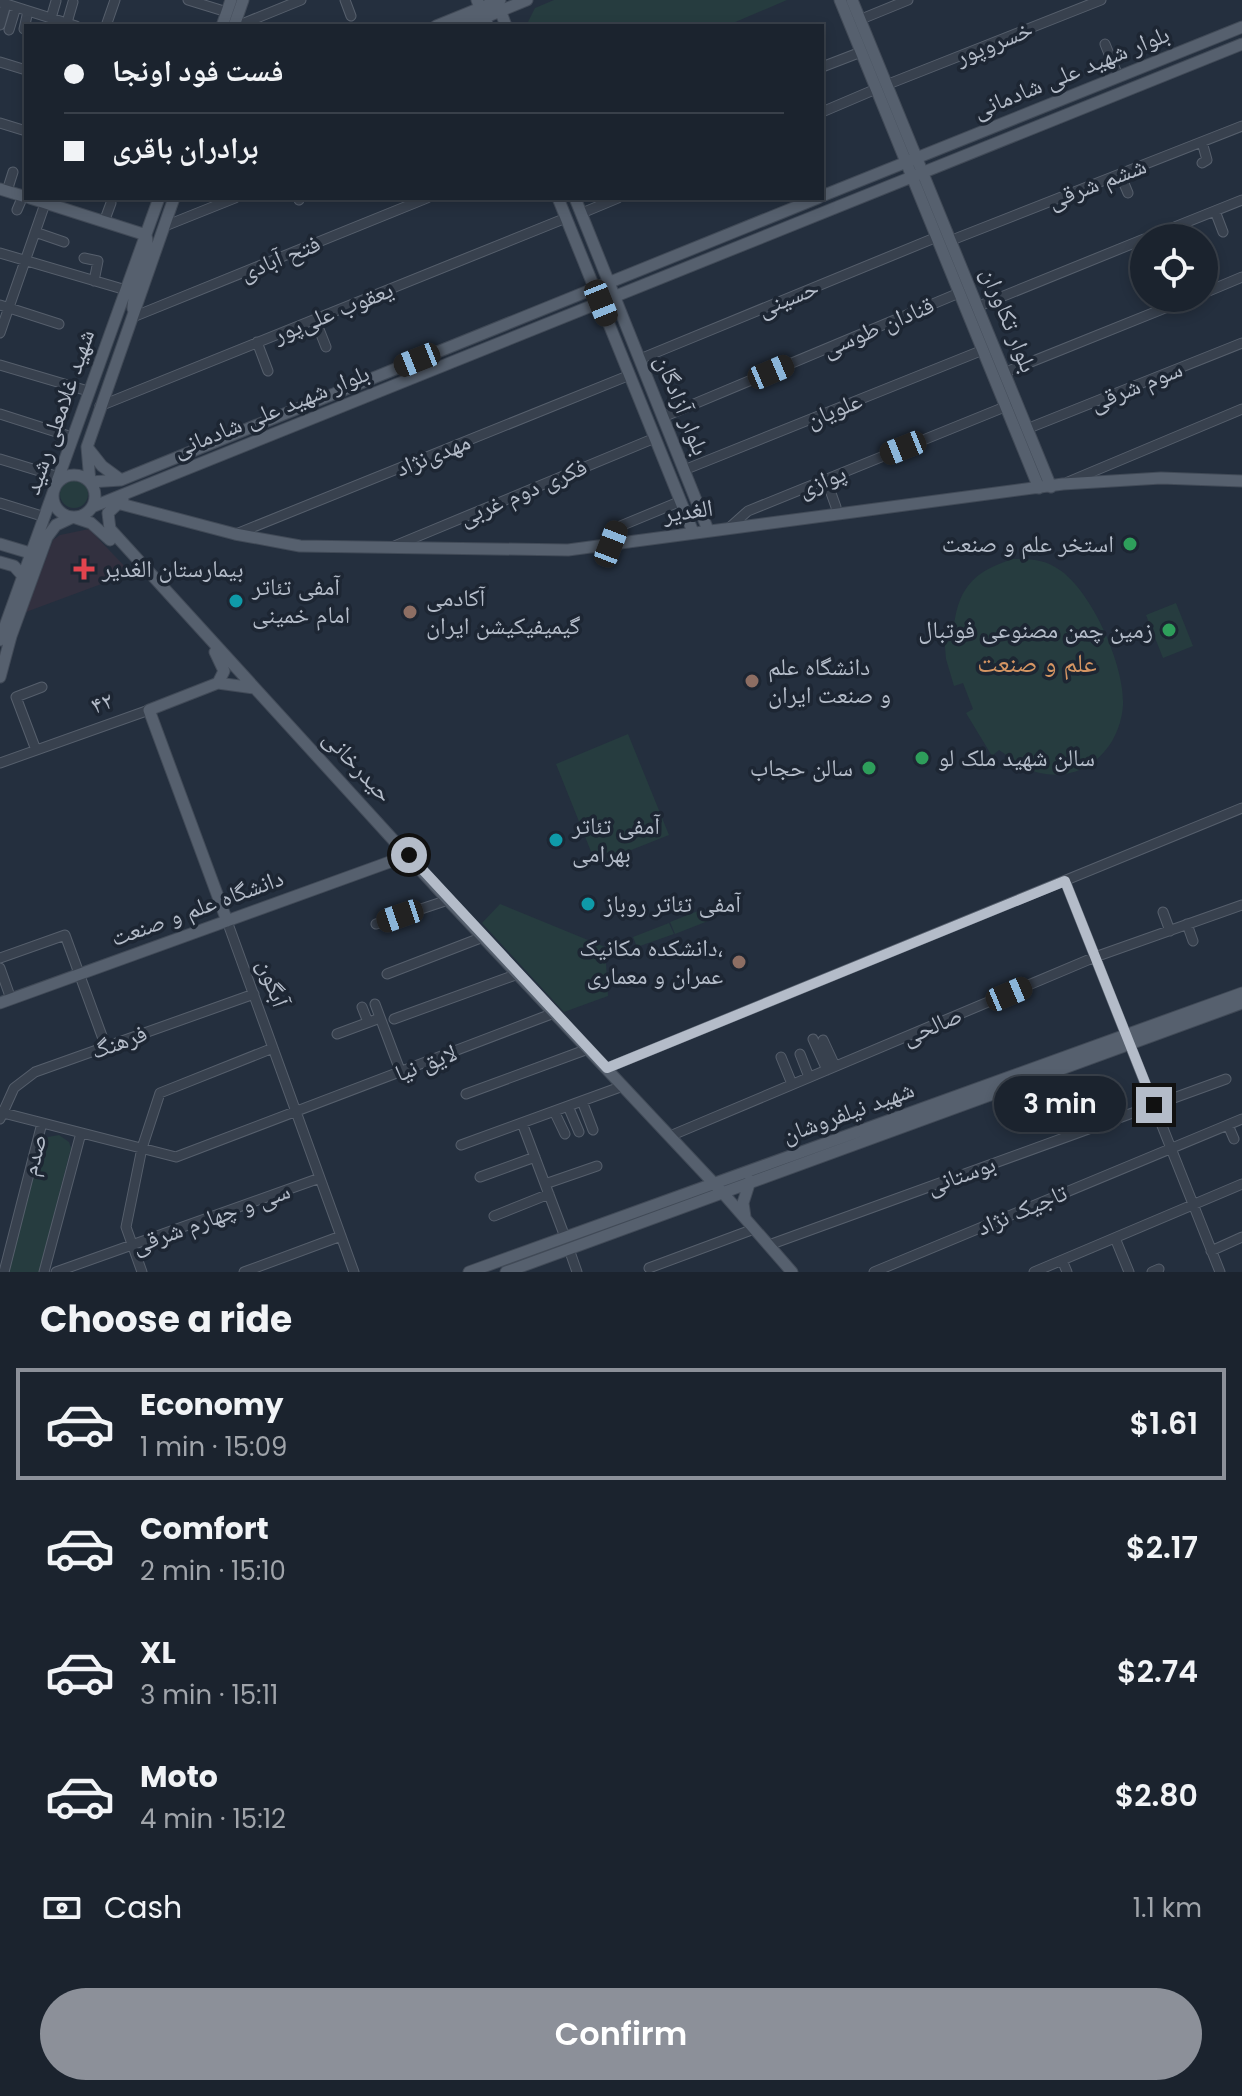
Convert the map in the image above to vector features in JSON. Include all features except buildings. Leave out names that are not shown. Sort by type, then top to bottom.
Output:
[{"type":"main road","points":[[223,24],[231,0]]},
{"type":"main road","points":[[236,24],[243,0]]},
{"type":"main road","points":[[443,24],[482,13],[498,3],[527,0]]},
{"type":"main road","points":[[840,0],[861,52],[881,87]]},
{"type":"main road","points":[[852,0],[910,160]]},
{"type":"main road","points":[[498,3],[505,24]]},
{"type":"main road","name":"بلوار شهید علی شادمانی","points":[[824,195],[1242,27]]},
{"type":"main road","name":"بلوار شهید علی شادمانی","points":[[909,175],[1242,44]]},
{"type":"main road","name":"بلوار تکاوران","points":[[910,160],[921,171],[952,240],[1050,486]]},
{"type":"main road","name":"بلوار تکاوران","points":[[910,160],[909,175],[1007,406],[1050,486]]},
{"type":"main road","points":[[615,298],[909,175]]},
{"type":"main road","points":[[4,190],[24,196]]},
{"type":"main road","points":[[46,200],[146,235],[149,248],[133,293],[133,317]]},
{"type":"main road","name":"شهید غلامعلی رشید","points":[[0,640],[158,200]]},
{"type":"main road","name":"شهید غلامعلی رشید","points":[[90,482],[87,447],[173,200]]},
{"type":"main road","points":[[559,200],[595,289]]},
{"type":"main road","points":[[576,200],[610,283]]},
{"type":"main road","name":"بلوار شهید علی شادمانی","points":[[90,482],[118,480],[813,200]]},
{"type":"main road","points":[[154,213],[166,222]]},
{"type":"main road","name":"بلوار آزادگان","points":[[610,283],[708,530]]},
{"type":"main road","name":"بلوار آزادگان","points":[[595,289],[693,532]]},
{"type":"main road","name":"بلوار شهید علی شادمانی","points":[[92,507],[615,298]]},
{"type":"main road","points":[[87,447],[118,480],[114,489],[118,499]]},
{"type":"main road","points":[[73,517],[92,507],[95,492],[90,482],[80,476],[70,476],[60,481],[54,490],[57,508],[73,517],[99,528],[221,659],[224,671],[218,683],[257,689]]},
{"type":"main road","name":"الغدیر","points":[[118,499],[142,510],[235,534],[300,546],[568,550],[1050,486],[1161,478],[1239,480]]},
{"type":"main road","points":[[139,488],[142,510]]},
{"type":"main road","name":"حیدرخانی","points":[[118,499],[108,513],[110,529],[448,900],[718,1187],[790,1270]]},
{"type":"main road","name":"شهید غلامعلی رشید","points":[[0,677],[16,621],[47,537],[56,525],[73,517]]},
{"type":"main road","points":[[0,544],[30,553]]},
{"type":"main road","points":[[0,562],[14,566],[22,575]]},
{"type":"main road","name":"۴۲","points":[[149,710],[218,683]]},
{"type":"main road","name":"آبگون","points":[[149,710],[227,921]]},
{"type":"main road","name":"دانشگاه علم و صنعت","points":[[6,1001],[409,855]]},
{"type":"main road","points":[[220,902],[228,911],[243,915]]},
{"type":"main road","name":"شهید نیلفروشان","points":[[718,1187],[750,1181],[1242,993]]},
{"type":"main road","name":"شهید نیلفروشان","points":[[469,1272],[718,1187],[1128,1039],[1242,1003]]},
{"type":"main road","points":[[745,1218],[743,1203],[750,1181]]},
{"type":"main road","points":[[507,1272],[718,1187]]},
{"type":"main road","points":[[565,1237],[569,1249]]},
{"type":"street","points":[[107,24],[115,0]]},
{"type":"street","points":[[188,0],[227,12]]},
{"type":"street","points":[[240,24],[301,0]]},
{"type":"street","points":[[345,0],[351,16]]},
{"type":"street","points":[[859,20],[908,0]]},
{"type":"street","name":"خسروپور","points":[[824,111],[1101,0]]},
{"type":"street","points":[[5,28],[7,5],[45,20],[56,1]]},
{"type":"street","points":[[69,24],[73,2]]},
{"type":"street","points":[[25,24],[28,11]]},
{"type":"street","points":[[1105,44],[1118,76]]},
{"type":"street","points":[[824,66],[861,52]]},
{"type":"street","points":[[0,62],[24,69]]},
{"type":"street","points":[[0,123],[24,130]]},
{"type":"street","name":"ششم شرقی","points":[[952,240],[1242,126]]},
{"type":"street","points":[[1202,142],[1207,160],[1202,163]]},
{"type":"street","points":[[4,190],[13,172]]},
{"type":"street","points":[[1120,174],[1128,193]]},
{"type":"street","points":[[17,210],[24,200]]},
{"type":"street","points":[[0,333],[4,307],[25,261],[46,200]]},
{"type":"street","points":[[166,222],[229,200]]},
{"type":"street","name":"فتح آبادی","points":[[133,317],[422,200]]},
{"type":"street","points":[[582,213],[613,200]]},
{"type":"street","points":[[1183,224],[1242,200]]},
{"type":"street","points":[[104,222],[111,203]]},
{"type":"street","points":[[1215,211],[1223,232]]},
{"type":"street","name":"یعقوب علی‌پور","points":[[100,406],[566,218]]},
{"type":"street","points":[[35,232],[64,242]]},
{"type":"street","name":"حسینی","points":[[640,359],[937,237]]},
{"type":"street","points":[[979,306],[1130,245]]},
{"type":"street","points":[[0,253],[126,290]]},
{"type":"street","points":[[84,258],[98,261],[94,281]]},
{"type":"street","points":[[1218,287],[1242,277]]},
{"type":"street","name":"قنادان طوسی","points":[[663,417],[959,293]]},
{"type":"street","points":[[4,307],[59,324]]},
{"type":"street","points":[[1006,372],[1155,312]]},
{"type":"street","points":[[315,319],[326,347]]},
{"type":"street","points":[[257,342],[268,371]]},
{"type":"street","name":"سوم شرقی","points":[[1029,428],[1242,343]]},
{"type":"street","name":"علویان","points":[[684,470],[983,350]]},
{"type":"street","points":[[0,365],[88,391]]},
{"type":"street","name":"مهدی‌نژاد","points":[[235,534],[630,375]]},
{"type":"street","name":"پوازی","points":[[730,527],[748,511],[1007,406]]},
{"type":"street","points":[[1050,486],[1242,409]]},
{"type":"street","points":[[0,414],[72,437]]},
{"type":"street","name":"فکری دوم غربی","points":[[391,547],[655,438]]},
{"type":"street","points":[[0,459],[59,477]]},
{"type":"street","points":[[826,479],[836,507]]},
{"type":"street","points":[[611,544],[618,527],[681,501]]},
{"type":"street","points":[[0,503],[45,517]]},
{"type":"street","points":[[36,750],[11,698],[42,687]]},
{"type":"street","name":"۴۲","points":[[0,763],[149,710]]},
{"type":"street","points":[[607,1068],[1242,808]]},
{"type":"street","points":[[1065,881],[1220,1272]]},
{"type":"street","points":[[376,924],[448,900]]},
{"type":"street","name":"صالحی","points":[[670,1136],[1095,957],[1242,905]]},
{"type":"street","points":[[1163,912],[1170,931]]},
{"type":"street","name":"آبگون","points":[[227,921],[354,1272]]},
{"type":"street","points":[[1187,924],[1193,941]]},
{"type":"street","points":[[0,958],[65,935],[106,1047]]},
{"type":"street","points":[[387,974],[483,937]]},
{"type":"street","points":[[0,968],[6,1001]]},
{"type":"street","points":[[394,1019],[518,974]]},
{"type":"street","name":"فرهنگ","points":[[1,1115],[14,1088],[35,1072],[254,994]]},
{"type":"street","points":[[375,1004],[401,1073]]},
{"type":"street","points":[[362,1007],[368,1022]]},
{"type":"street","name":"لایق نیا","points":[[81,1133],[176,1157],[554,1013]]},
{"type":"street","points":[[337,1034],[380,1018]]},
{"type":"street","points":[[818,1040],[831,1068]]},
{"type":"street","points":[[142,1272],[126,1227],[142,1148],[160,1093],[273,1048]]},
{"type":"street","points":[[466,1094],[588,1049]]},
{"type":"street","points":[[800,1054],[809,1077]]},
{"type":"street","points":[[781,1057],[792,1084]]},
{"type":"street","name":"بوستانی","points":[[769,1245],[1226,1079]]},
{"type":"street","points":[[461,1145],[623,1086]]},
{"type":"street","points":[[582,1101],[593,1130]]},
{"type":"street","points":[[568,1106],[579,1132]]},
{"type":"street","points":[[554,1111],[565,1134]]},
{"type":"street","points":[[1,1115],[42,1123]]},
{"type":"street","name":"تاجیک نژاد","points":[[874,1272],[1242,1119]]},
{"type":"street","name":"صدم","points":[[4,1272],[42,1123],[81,1133],[44,1272]]},
{"type":"street","points":[[522,1123],[565,1237]]},
{"type":"street","points":[[1228,1125],[1234,1139]]},
{"type":"street","points":[[480,1177],[535,1157]]},
{"type":"street","points":[[545,1184],[597,1166]]},
{"type":"street","name":"سی و چهارم شرقی","points":[[56,1272],[320,1178]]},
{"type":"street","points":[[1034,1272],[1242,1184]]},
{"type":"street","points":[[494,1216],[549,1194]]},
{"type":"street","points":[[649,1268],[754,1229]]},
{"type":"street","points":[[244,1272],[341,1236]]},
{"type":"street","points":[[1211,1251],[1242,1237]]},
{"type":"street","points":[[1115,1238],[1129,1272]]},
{"type":"street","points":[[569,1249],[577,1272]]},
{"type":"street","points":[[1062,1260],[1067,1272]]},
{"type":"street","points":[[775,1272],[790,1270]]},
{"type":"shaded area","name":"بیمارستان الغدیر","points":[[89,529],[131,573],[26,612],[53,540],[60,535]]},
{"type":"green space","points":[[554,0],[787,0],[731,24],[527,24],[535,8]]},
{"type":"green space","points":[[74,480],[84,484],[88,494],[84,504],[74,508],[64,504],[60,494],[64,484]]},
{"type":"green space","points":[[1013,559],[1045,562],[1068,577],[1081,591],[1103,628],[1118,669],[1123,705],[1115,736],[1096,760],[1069,773],[1053,775],[1036,772],[999,750],[992,756],[966,713],[973,709],[963,683],[954,686],[946,659],[944,635],[953,634],[958,606],[969,585],[986,570]]},
{"type":"green space","name":"زمین چمن مصنوعی فوتبال","points":[[1176,603],[1193,646],[1163,658],[1146,615]]},
{"type":"green space","points":[[628,734],[669,835],[596,864],[556,764]]},
{"type":"green space","points":[[500,904],[605,947],[608,996],[564,1012],[482,923]]},
{"type":"green space","points":[[703,909],[708,921],[675,934],[670,922]]},
{"type":"green space","points":[[669,923],[674,934],[637,947],[633,937]]},
{"type":"green space","points":[[59,1135],[69,1142],[71,1148],[39,1272],[8,1272],[43,1143],[48,1137]]},
{"type":"place","name":"استخر علم و صنعت","points":[[1130,544]]},
{"type":"place","name":"بیمارستان الغدیر","points":[[84,569]]},
{"type":"place","name":"آمفی تئاتر امام خمینی","points":[[236,601]]},
{"type":"place","name":"آکادمی گیمیفیکیشن ایران","points":[[410,612]]},
{"type":"place","name":"زمین چمن مصنوعی فوتبال","points":[[1169,630]]},
{"type":"place","name":"دانشگاه علم و صنعت ایران","points":[[752,681]]},
{"type":"place","name":"سالن شهید ملک لو","points":[[922,758]]},
{"type":"place","name":"سالن حجاب","points":[[869,768]]},
{"type":"place","name":"آمفی تئاتر بهرامی","points":[[556,840]]},
{"type":"place","name":"آمفی تئاتر روباز","points":[[588,904]]},
{"type":"place","name":"دانشکده مکانیک، عمران و معماری","points":[[739,962]]},
{"type":"district","name":"علم و صنعت","points":[[1037,663]]},
{"type":"route","points":[[409,855],[607,1068],[1065,881],[1154,1105]]}]
